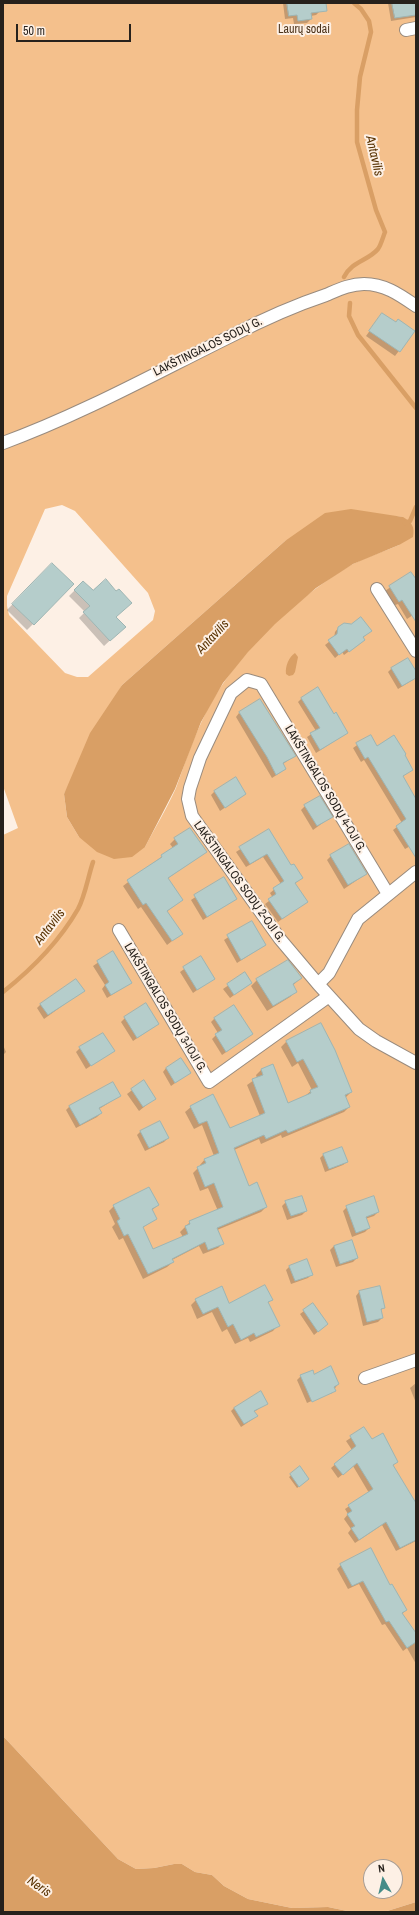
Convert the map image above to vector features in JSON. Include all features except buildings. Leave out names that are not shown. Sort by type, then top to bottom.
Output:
[{"type":"street","name":"LAKŠTINGALOS SODŲ G.","points":[[3,443],[50,426],[261,321],[299,304],[350,286],[364,284],[386,288],[397,293],[416,306]]},
{"type":"street","points":[[377,589],[416,651]]},
{"type":"street","name":"LAKŠTINGALOS SODŲ 2-OJI G.","points":[[261,684],[247,680],[231,693],[200,758],[188,799],[192,816],[280,939],[318,984]]},
{"type":"street","name":"LAKŠTINGALOS SODŲ 4-OJI G.","points":[[261,684],[388,894]]},
{"type":"street","points":[[416,872],[358,919],[328,973],[318,984],[359,1029],[376,1041],[416,1063]]},
{"type":"street","name":"LAKŠTINGALOS SODŲ 3-IOJI G.","points":[[119,930],[209,1082],[329,996]]},
{"type":"street","points":[[365,1378],[416,1360]]},
{"type":"green space","name":"Laurų sodai","points":[[3,3],[416,3],[416,1902],[384,1912],[352,1912],[328,1907],[292,1908],[248,1899],[224,1886],[212,1875],[195,1872],[182,1864],[136,1869],[118,1859],[3,1736],[3,835],[18,828],[3,786]],"holes":[[[62,505],[75,511],[148,593],[155,611],[153,620],[88,677],[77,677],[65,673],[9,615],[7,606],[7,596],[45,509]],[[381,515],[403,517],[399,545],[357,562],[329,579],[285,614],[245,655],[213,700],[201,723],[176,788],[145,847],[79,837],[67,817],[64,794],[122,685],[285,541]]]},
{"type":"water","points":[[351,509],[403,517],[412,525],[414,530],[413,537],[399,545],[353,564],[316,588],[275,624],[248,652],[223,683],[201,722],[175,789],[145,847],[132,857],[114,859],[97,852],[79,837],[67,817],[64,794],[90,733],[122,685],[285,541],[325,513]]},
{"type":"water","points":[[295,653],[298,657],[295,672],[293,675],[289,676],[286,674],[287,665],[289,659]]},
{"type":"water","name":"Neris","points":[[3,1736],[118,1859],[136,1869],[182,1864],[195,1872],[212,1875],[224,1886],[248,1899],[292,1908],[328,1907],[352,1912],[3,1912]]},
{"type":"water","points":[[416,1902],[416,1912],[384,1912]]},
{"type":"waterway","name":"Antavilis","points":[[344,277],[351,268],[378,249],[385,232],[376,210],[357,142],[357,110],[360,77],[371,32],[369,21],[361,9],[354,3]]},
{"type":"waterway","name":"Antavilis","points":[[350,303],[349,316],[358,335],[416,408]]},
{"type":"waterway","name":"Antavilis","points":[[405,523],[410,521],[416,507]]},
{"type":"waterway","name":"Antavilis","points":[[3,992],[24,974],[54,944],[71,921],[83,898],[93,862]]}]
